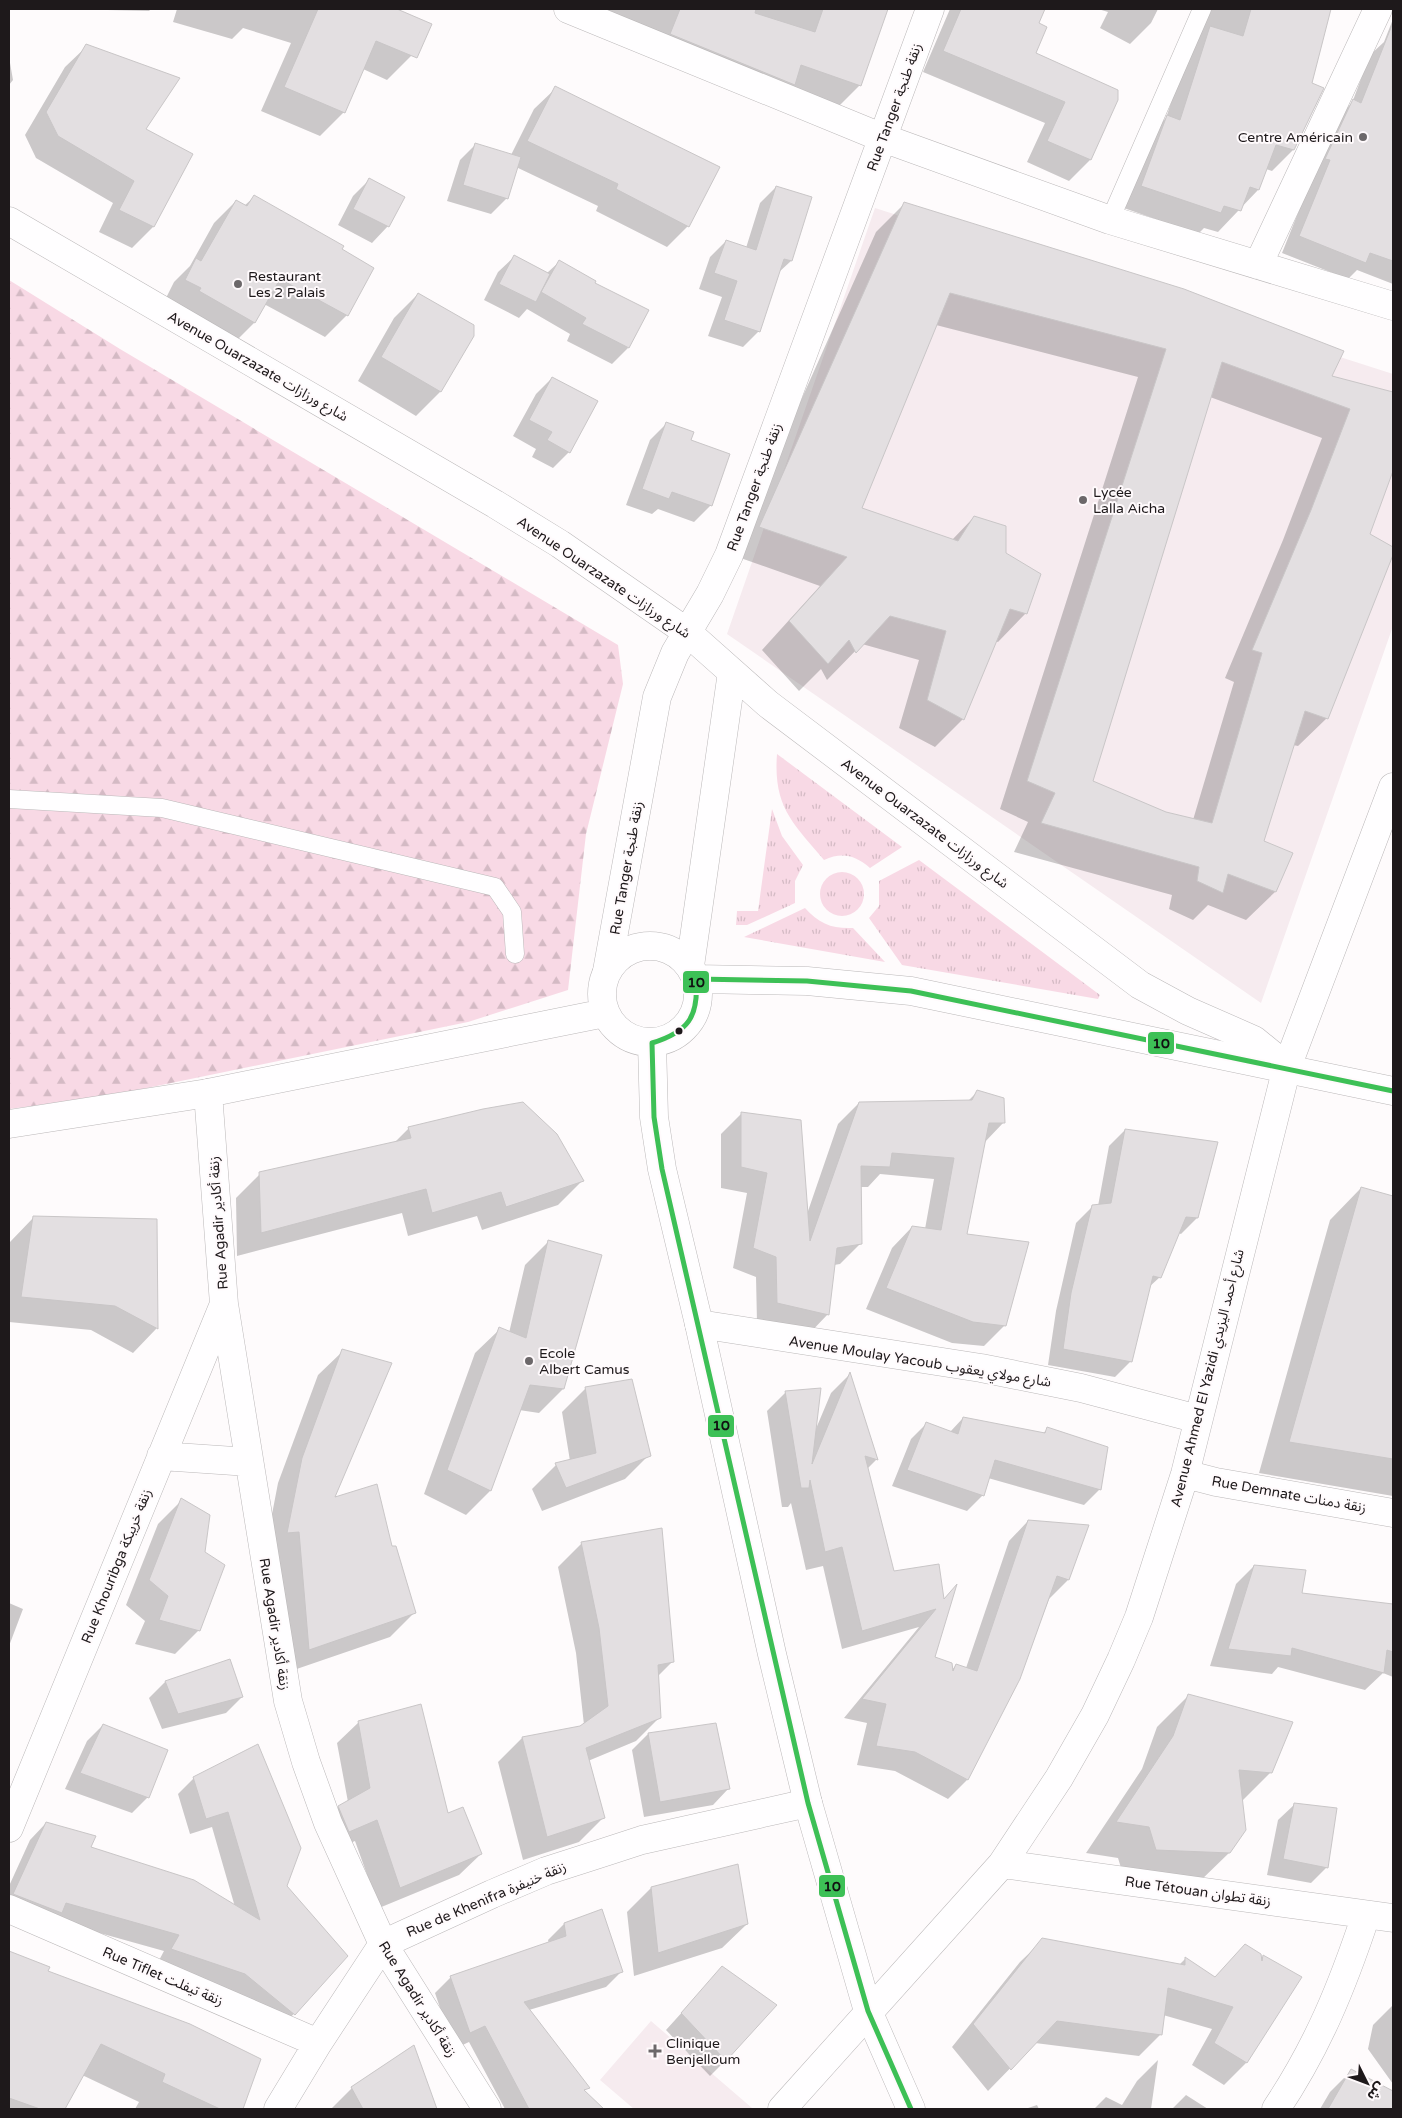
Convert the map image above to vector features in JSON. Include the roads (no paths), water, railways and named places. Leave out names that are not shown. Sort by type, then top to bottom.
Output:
[{"type":"street","points":[[568,9],[882,138],[1110,220],[1393,306]]},
{"type":"street","name":"Rue Tanger زنقة طنجة","points":[[607,971],[657,697],[665,674],[710,594],[729,555],[930,9]]},
{"type":"street","points":[[1258,265],[1378,9]]},
{"type":"street","name":"Avenue Ouarzazate شارع ورزازات","points":[[9,221],[495,504],[568,550],[687,632],[768,704],[1140,985],[1188,1011],[1254,1040],[1287,1068]]},
{"type":"street","points":[[732,672],[693,972],[699,997],[694,1014],[684,1028],[670,1038],[652,1043],[624,1036],[613,1026],[605,1013],[601,992],[607,971],[620,956],[637,947],[657,946],[676,952],[693,972],[911,991],[1393,1091]]},
{"type":"street","name":"Avenue Ahmed El Yazidi شارع أحمد اليزيدي","points":[[782,2109],[868,2010],[1002,1864],[1059,1778],[1095,1716],[1110,1684],[1139,1617],[1185,1474],[1287,1068],[1393,787]]},
{"type":"street","points":[[9,1124],[208,1093],[605,1013]]},
{"type":"street","points":[[652,1043],[654,1117],[657,1143],[700,1324],[772,1654],[808,1804],[868,2010],[911,2109]]},
{"type":"street","name":"Rue Agadir زنقة أكادير","points":[[208,1093],[224,1304],[288,1702],[306,1762],[328,1823],[383,1944],[487,2109]]},
{"type":"street","name":"Rue Khouribga زنقة خريبكة","points":[[9,1828],[224,1304]]},
{"type":"street","name":"Avenue Moulay Yacoub شارع مولاي يعقوب","points":[[700,1324],[981,1368],[1081,1388],[1198,1420]]},
{"type":"street","points":[[161,1456],[249,1462]]},
{"type":"street","name":"Rue Demnate زنقة دمنات","points":[[1185,1474],[1216,1482],[1393,1513]]},
{"type":"street","name":"Rue de Khenifra زنقة خنيفرة","points":[[383,1944],[546,1871],[642,1840],[808,1804]]},
{"type":"street","name":"Rue Tétouan زنقة تطوان","points":[[1002,1864],[1393,1918]]},
{"type":"street","name":"Rue Tiflet زنقة تيفلت","points":[[9,1909],[318,2043]]},
{"type":"street","points":[[1276,2109],[1326,2025],[1345,1978],[1366,1915]]},
{"type":"street","points":[[278,2109],[318,2043],[383,1944]]},
{"type":"lane","points":[[1110,220],[1202,9]]},
{"type":"lane","points":[[9,799],[162,808],[495,887],[512,912],[515,954]]},
{"type":"place","name":"Centre Américain","points":[[1363,137]]},
{"type":"place","name":"Restaurant Les 2 Palais","points":[[238,284]]},
{"type":"place","name":"Lycée Lalla Aicha","points":[[1083,500]]},
{"type":"place","name":"Ecole Albert Camus","points":[[529,1361]]},
{"type":"place","name":"Clinique Benjelloum","points":[[655,2051]]}]
